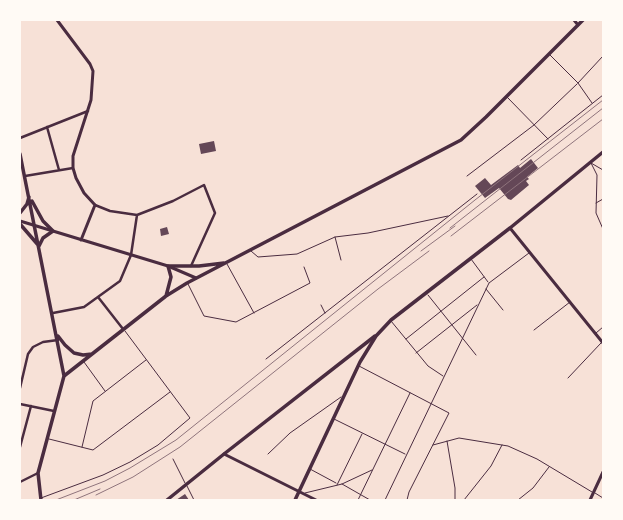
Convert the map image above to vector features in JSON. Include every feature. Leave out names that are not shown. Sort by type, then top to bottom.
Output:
[{"type":"main road","points":[[64,376],[166,296],[196,278],[461,140],[507,97],[583,20]]},
{"type":"main road","points":[[167,500],[376,336],[391,320],[510,228],[603,152]]},
{"type":"main road","points":[[20,154],[26,176],[64,376],[38,473],[41,499]]},
{"type":"main road","points":[[20,213],[27,204],[29,196]]},
{"type":"main road","points":[[29,196],[43,222],[53,231],[42,238],[39,246]]},
{"type":"main road","points":[[20,224],[39,246]]},
{"type":"main road","points":[[166,296],[171,277],[168,266],[191,266],[228,262]]},
{"type":"main road","points":[[57,333],[65,346],[74,353],[83,355],[93,354]]},
{"type":"main road","points":[[295,500],[358,366],[376,336]]},
{"type":"street","points":[[57,20],[92,68],[93,91],[74,152],[73,168],[81,188],[95,204],[110,211],[137,215],[173,202],[204,185],[215,212],[191,266]]},
{"type":"street","points":[[574,20],[578,25]]},
{"type":"street","points":[[20,138],[88,111]]},
{"type":"street","points":[[47,127],[59,170]]},
{"type":"street","points":[[26,176],[73,168]]},
{"type":"street","points":[[81,240],[95,204]]},
{"type":"street","points":[[53,313],[81,308],[120,281],[131,255],[137,215]]},
{"type":"street","points":[[20,221],[168,266],[196,278]]},
{"type":"street","points":[[510,228],[603,342]]},
{"type":"street","points":[[98,297],[123,329]]},
{"type":"street","points":[[20,388],[26,359],[30,351],[43,342],[58,340]]},
{"type":"street","points":[[20,404],[54,411]]},
{"type":"street","points":[[20,447],[31,406]]},
{"type":"street","points":[[224,454],[316,500]]},
{"type":"street","points":[[590,500],[603,472]]},
{"type":"street","points":[[20,482],[38,473]]},
{"type":"street","points":[[36,500],[41,499]]},
{"type":"lane","points":[[550,54],[593,104]]},
{"type":"lane","points":[[467,176],[534,125],[577,84],[603,56]]},
{"type":"lane","points":[[521,160],[603,95]]},
{"type":"lane","points":[[507,97],[548,139]]},
{"type":"lane","points":[[590,162],[603,170]]},
{"type":"lane","points":[[590,162],[597,175],[596,213],[603,229]]},
{"type":"lane","points":[[266,359],[477,194]]},
{"type":"lane","points":[[596,203],[603,199]]},
{"type":"lane","points":[[251,250],[258,257],[297,254],[335,237],[368,233],[449,216]]},
{"type":"lane","points":[[335,237],[341,260]]},
{"type":"lane","points":[[385,500],[405,454],[489,283],[530,252]]},
{"type":"lane","points":[[470,259],[489,283]]},
{"type":"lane","points":[[228,262],[254,313]]},
{"type":"lane","points":[[188,283],[204,316],[236,322],[310,283],[304,267]]},
{"type":"lane","points":[[406,339],[484,277]]},
{"type":"lane","points":[[486,289],[503,310]]},
{"type":"lane","points":[[428,295],[476,354]]},
{"type":"lane","points":[[534,330],[570,302]]},
{"type":"lane","points":[[416,352],[478,304]]},
{"type":"lane","points":[[321,305],[325,314]]},
{"type":"lane","points":[[391,320],[428,366],[443,376]]},
{"type":"lane","points":[[595,333],[603,327]]},
{"type":"lane","points":[[41,499],[97,478],[130,462],[158,445],[190,418],[123,329]]},
{"type":"lane","points":[[568,378],[603,342]]},
{"type":"lane","points":[[82,448],[93,400],[146,360]]},
{"type":"lane","points":[[83,361],[105,391]]},
{"type":"lane","points":[[358,366],[449,413],[444,425],[440,428],[407,500]]},
{"type":"lane","points":[[48,439],[94,450],[170,392]]},
{"type":"lane","points":[[358,500],[410,393]]},
{"type":"lane","points":[[268,454],[290,433],[334,400],[344,396]]},
{"type":"lane","points":[[333,419],[405,454]]},
{"type":"lane","points":[[337,484],[362,433]]},
{"type":"lane","points":[[432,445],[459,438],[512,447],[529,455],[603,498]]},
{"type":"lane","points":[[447,440],[455,488],[455,500]]},
{"type":"lane","points":[[464,500],[491,466],[502,445]]},
{"type":"lane","points":[[173,459],[194,500]]},
{"type":"lane","points":[[518,500],[533,488],[549,467]]},
{"type":"lane","points":[[310,469],[337,484]]},
{"type":"lane","points":[[300,492],[342,484],[372,470]]},
{"type":"lane","points":[[342,484],[370,500]]},
{"type":"building","points":[[214,141],[216,151],[201,154],[199,144]]},
{"type":"building","points":[[531,159],[538,168],[527,177],[529,179],[526,181],[529,185],[511,200],[508,199],[499,188],[485,198],[475,186],[485,178],[491,185],[518,165],[520,168]]},
{"type":"building","points":[[167,227],[169,234],[161,236],[160,229]]},
{"type":"building","points":[[185,494],[189,500],[176,500]]},
{"type":"railway","points":[[56,500],[105,481],[130,468],[176,440],[475,200],[603,100]]},
{"type":"railway","points":[[450,228],[603,108]]},
{"type":"railway","points":[[451,236],[603,119]]},
{"type":"railway","points":[[421,251],[455,226]]},
{"type":"railway","points":[[96,495],[133,477],[180,447],[378,289],[429,251]]},
{"type":"railway","points":[[74,500],[100,489]]}]
